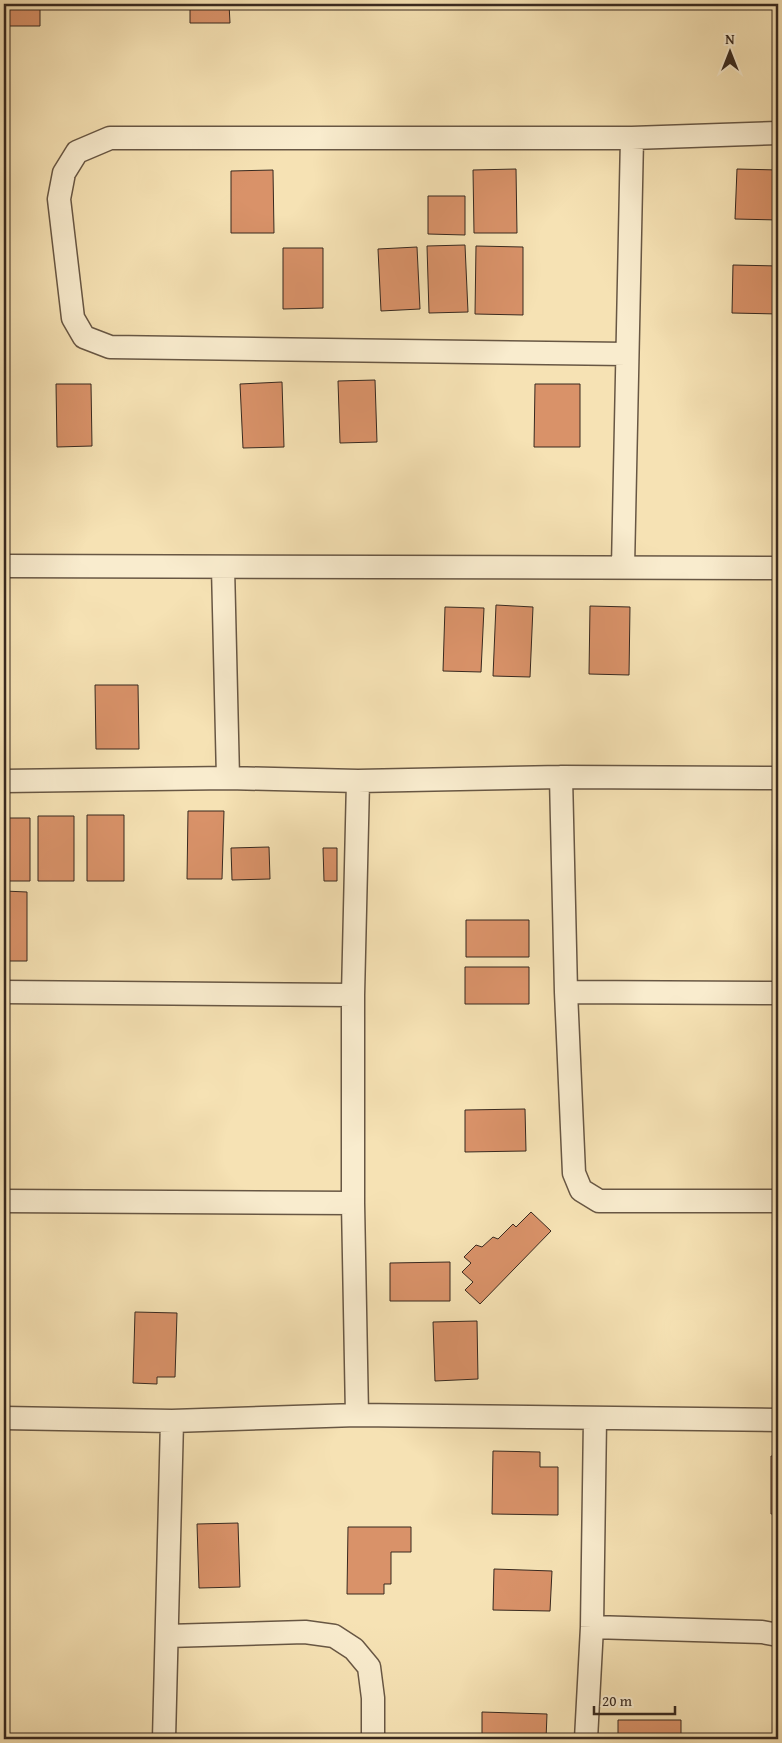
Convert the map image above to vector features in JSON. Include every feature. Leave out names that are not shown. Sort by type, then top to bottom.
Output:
[{"type":"street","points":[[626,354],[110,347],[84,337],[73,318],[59,199],[64,173],[77,152],[110,138],[632,138],[778,133]]},
{"type":"street","points":[[623,567],[632,138]]},
{"type":"street","points":[[4,566],[778,568]]},
{"type":"street","points":[[223,568],[228,778]]},
{"type":"street","points":[[4,781],[228,778],[358,780],[561,776],[778,778]]},
{"type":"street","points":[[561,776],[566,992],[574,1173],[581,1190],[599,1201],[778,1201]]},
{"type":"street","points":[[357,1415],[353,1203],[353,994],[358,780]]},
{"type":"street","points":[[4,992],[353,994]]},
{"type":"street","points":[[566,992],[778,993]]},
{"type":"street","points":[[4,1201],[353,1203]]},
{"type":"street","points":[[4,1418],[172,1421],[357,1415],[778,1420]]},
{"type":"street","points":[[586,1739],[592,1627],[595,1419]]},
{"type":"street","points":[[164,1739],[172,1421]]},
{"type":"street","points":[[592,1627],[762,1632],[778,1636]]},
{"type":"street","points":[[167,1636],[305,1632],[334,1636],[354,1649],[369,1667],[373,1698],[373,1739]]},
{"type":"building","points":[[4,4],[40,4],[40,26],[4,26]]},
{"type":"building","points":[[190,4],[229,4],[230,23],[190,23]]},
{"type":"building","points":[[516,169],[517,233],[474,233],[473,170]]},
{"type":"building","points":[[737,169],[778,170],[778,220],[735,219]]},
{"type":"building","points":[[273,170],[274,233],[231,233],[231,171]]},
{"type":"building","points":[[428,196],[465,196],[465,235],[428,234]]},
{"type":"building","points":[[465,245],[468,312],[429,313],[427,246]]},
{"type":"building","points":[[476,246],[523,247],[523,315],[475,314]]},
{"type":"building","points":[[417,247],[420,309],[381,311],[378,249]]},
{"type":"building","points":[[283,248],[323,248],[323,308],[283,309]]},
{"type":"building","points":[[733,265],[778,266],[778,314],[732,313]]},
{"type":"building","points":[[375,380],[377,442],[340,443],[338,381]]},
{"type":"building","points":[[282,382],[284,447],[243,448],[240,384]]},
{"type":"building","points":[[56,384],[91,384],[92,446],[57,447]]},
{"type":"building","points":[[535,384],[580,384],[580,447],[534,447]]},
{"type":"building","points":[[496,605],[533,607],[530,677],[493,676]]},
{"type":"building","points":[[590,606],[630,607],[629,675],[589,674]]},
{"type":"building","points":[[445,607],[484,608],[481,672],[443,671]]},
{"type":"building","points":[[95,685],[138,685],[139,749],[96,749]]},
{"type":"building","points":[[188,811],[224,811],[222,879],[187,879]]},
{"type":"building","points":[[87,815],[124,815],[124,881],[87,881]]},
{"type":"building","points":[[38,816],[74,816],[74,881],[38,881]]},
{"type":"building","points":[[4,818],[30,818],[30,881],[4,881]]},
{"type":"building","points":[[269,847],[270,879],[232,880],[231,848]]},
{"type":"building","points":[[323,848],[337,848],[337,881],[324,881]]},
{"type":"building","points":[[4,891],[27,892],[27,961],[4,961]]},
{"type":"building","points":[[466,920],[529,920],[529,957],[466,957]]},
{"type":"building","points":[[465,967],[529,967],[529,1004],[465,1004]]},
{"type":"building","points":[[525,1109],[526,1151],[465,1152],[465,1110]]},
{"type":"building","points":[[531,1212],[551,1231],[480,1304],[465,1290],[473,1282],[462,1272],[471,1263],[464,1257],[476,1245],[482,1247],[493,1237],[498,1239],[513,1224],[516,1227]]},
{"type":"building","points":[[450,1262],[450,1301],[390,1301],[390,1263]]},
{"type":"building","points":[[135,1312],[177,1313],[175,1377],[157,1377],[157,1384],[133,1383]]},
{"type":"building","points":[[477,1321],[478,1379],[435,1381],[433,1322]]},
{"type":"building","points":[[493,1451],[540,1452],[540,1467],[558,1467],[558,1515],[492,1514]]},
{"type":"building","points":[[771,1456],[778,1456],[778,1514],[771,1514]]},
{"type":"building","points":[[238,1523],[240,1587],[199,1588],[197,1524]]},
{"type":"building","points":[[348,1527],[411,1527],[411,1552],[391,1552],[391,1584],[384,1584],[384,1594],[347,1594]]},
{"type":"building","points":[[494,1569],[552,1571],[550,1611],[493,1610]]},
{"type":"building","points":[[482,1712],[547,1714],[546,1739],[482,1739]]},
{"type":"building","points":[[618,1720],[681,1720],[681,1739],[618,1739]]}]
